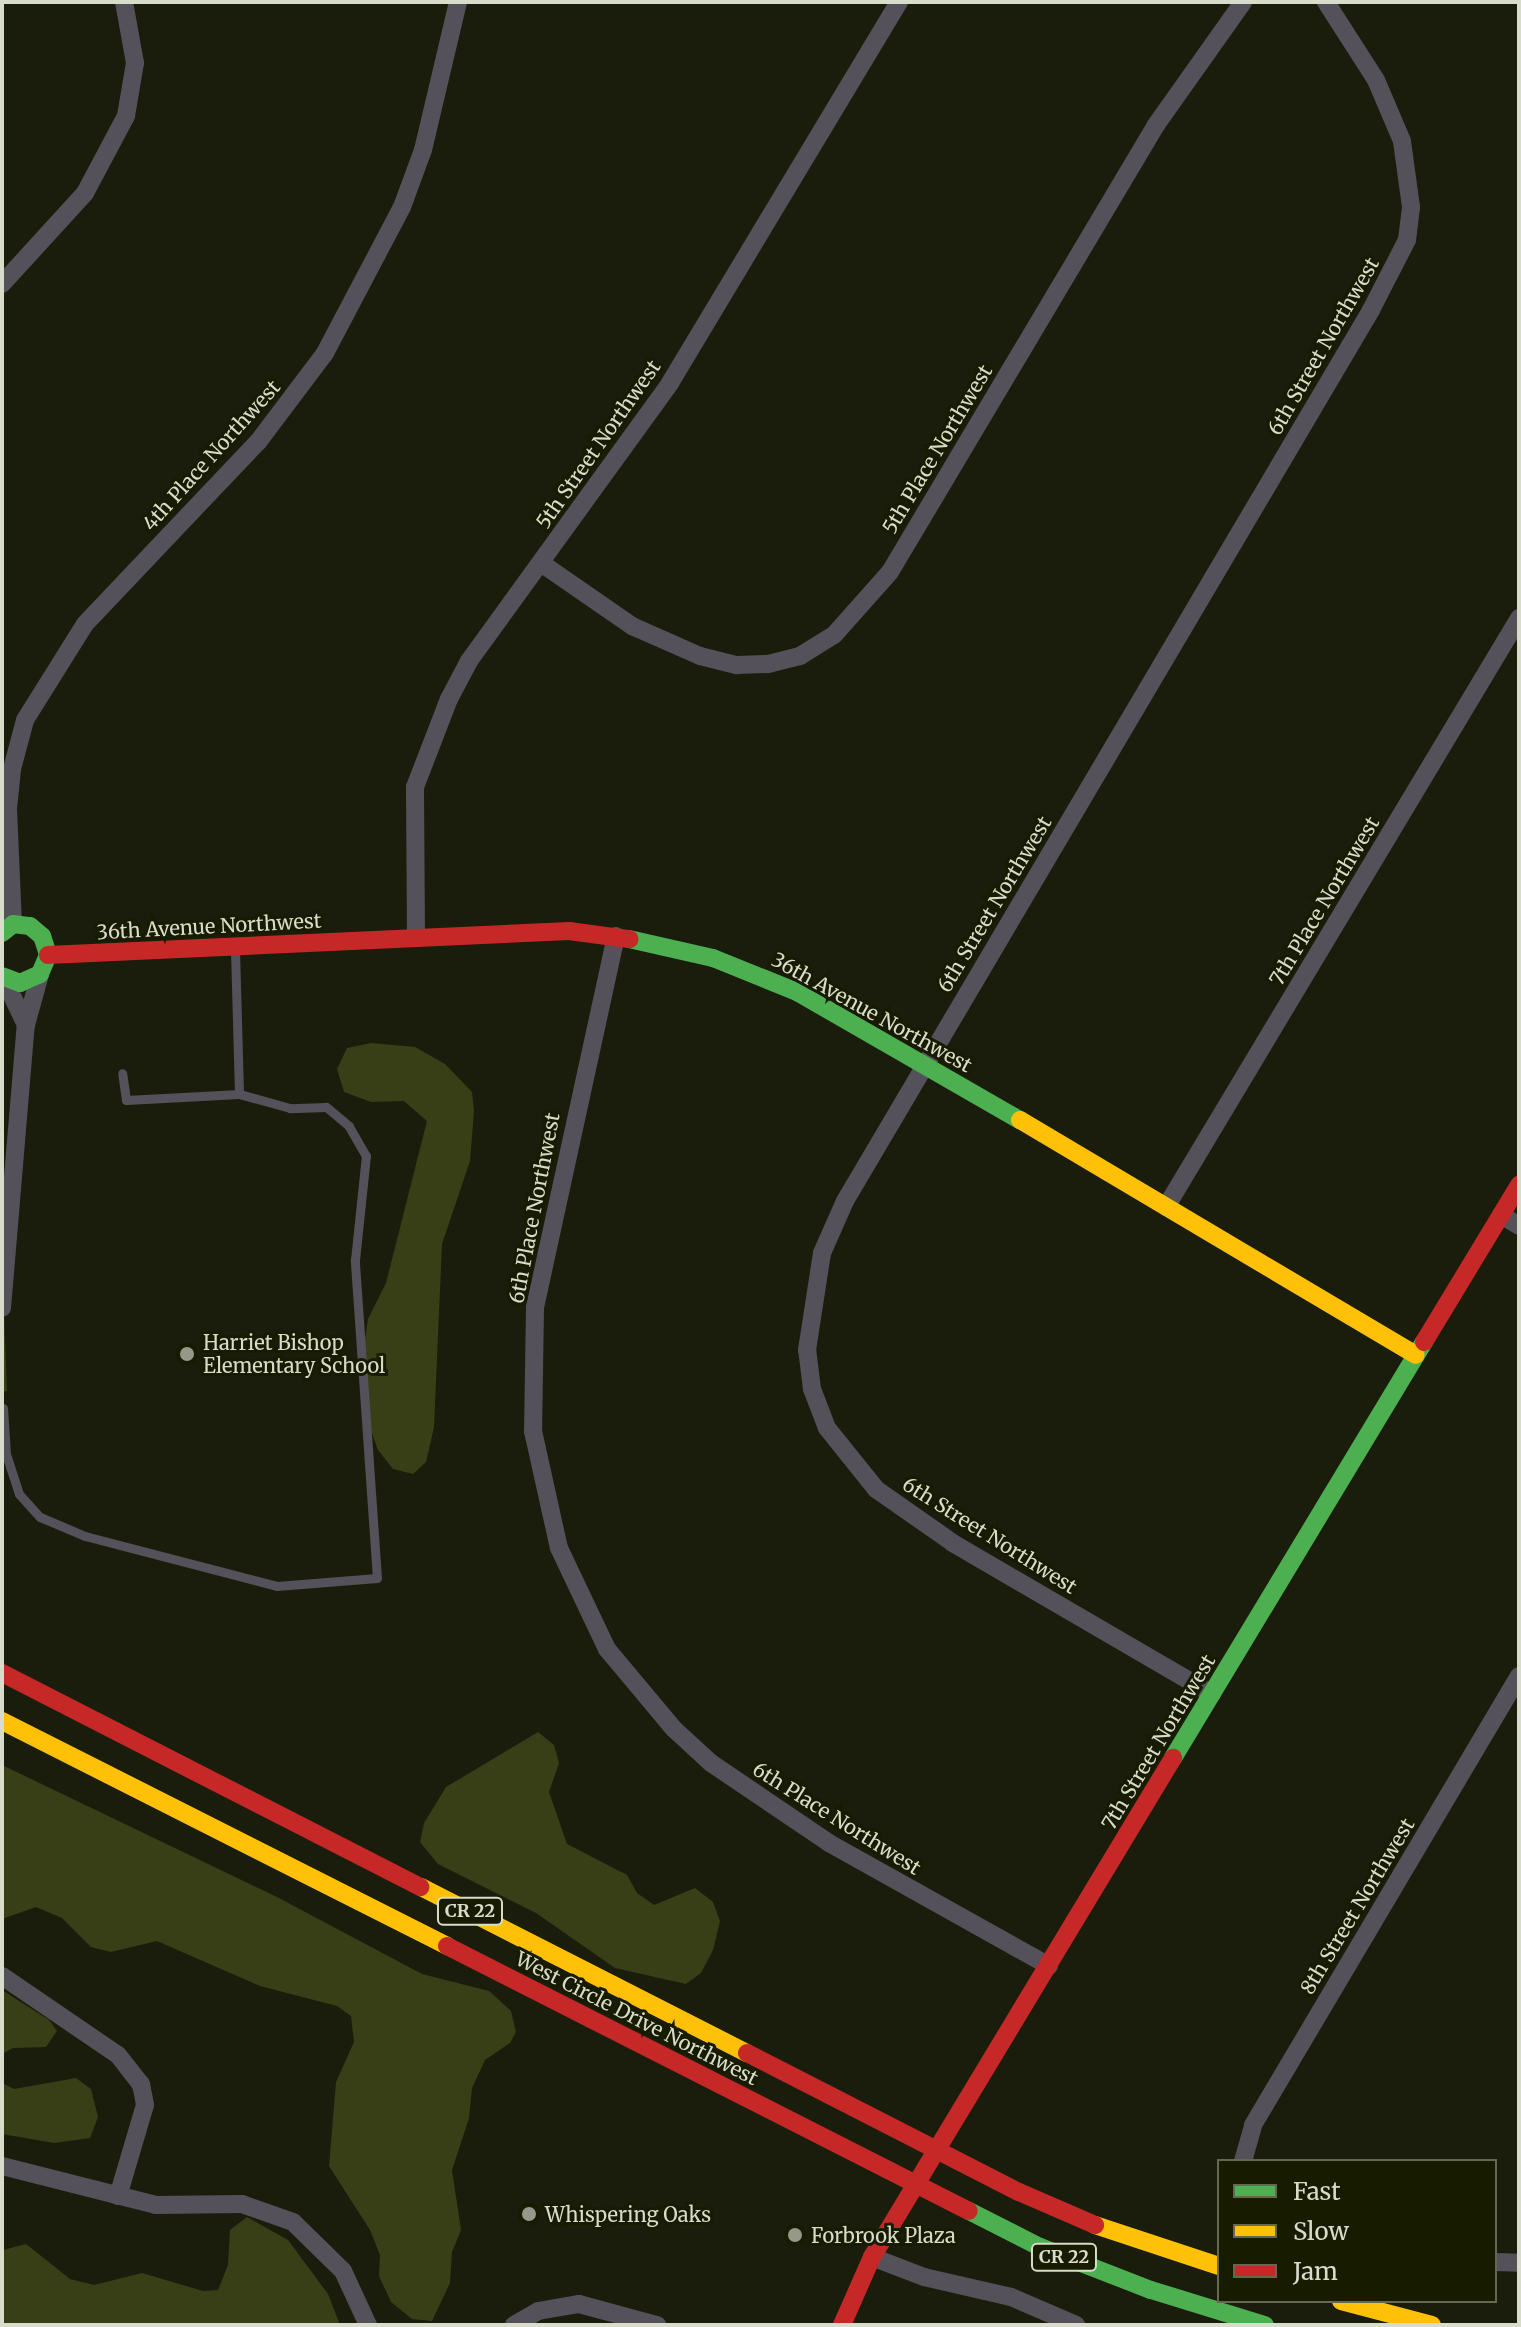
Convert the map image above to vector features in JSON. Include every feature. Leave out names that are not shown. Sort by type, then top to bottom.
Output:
[{"type":"street","points":[[2,284],[85,193],[126,116],[135,63],[124,2]]},
{"type":"street","name":"4th Place Northwest","points":[[8,929],[8,808],[12,769],[25,720],[85,624],[258,442],[325,353],[402,207],[423,150],[458,2]]},
{"type":"street","name":"5th Street Northwest","points":[[416,934],[415,787],[423,761],[469,661],[670,383],[806,164],[899,2]]},
{"type":"street","name":"5th Place Northwest","points":[[541,563],[632,626],[700,656],[737,665],[768,664],[800,656],[834,635],[890,572],[1163,114],[1243,2]]},
{"type":"street","name":"6th Street Northwest","points":[[1212,1694],[908,1514],[850,1462],[827,1428],[812,1389],[807,1350],[822,1253],[845,1201],[1371,310],[1407,240],[1411,207],[1402,141],[1376,80],[1326,2]]},
{"type":"street","name":"7th Place Northwest","points":[[1166,1207],[1519,618]]},
{"type":"street","points":[[2,1308],[26,1025],[48,955],[42,936],[30,926],[8,929]]},
{"type":"street","name":"36th Avenue Northwest","points":[[48,955],[235,947],[416,934],[569,931],[666,944],[757,974],[925,1064],[1415,1355]]},
{"type":"street","name":"6th Place Northwest","points":[[616,936],[535,1307],[530,1376],[533,1431],[544,1497],[570,1574],[607,1649],[636,1687],[711,1763],[829,1843],[1049,1966]]},
{"type":"street","points":[[3,977],[20,983],[40,974]]},
{"type":"street","points":[[3,977],[26,1025]]},
{"type":"street","name":"7th Street Northwest","points":[[842,2325],[872,2257],[1519,1185]]},
{"type":"street","points":[[1501,1215],[1519,1226]]},
{"type":"street","name":"West Circle Drive Northwest","points":[[2,1673],[938,2151],[1070,2215],[1217,2265]]},
{"type":"street","name":"8th Street Northwest","points":[[1244,2159],[1253,2125],[1519,1676]]},
{"type":"street","name":"West Circle Drive Northwest","points":[[2,1721],[917,2185],[1078,2263],[1265,2325]]},
{"type":"street","points":[[2,1976],[118,2055],[141,2084],[145,2105],[118,2196]]},
{"type":"street","points":[[2,2166],[156,2205],[242,2204],[293,2222],[343,2271],[368,2325]]},
{"type":"street","points":[[872,2257],[924,2277],[1011,2297],[1076,2325]]},
{"type":"street","points":[[1497,2262],[1519,2263]]},
{"type":"street","points":[[1349,2303],[1432,2325]]},
{"type":"street","points":[[514,2325],[538,2311],[579,2304],[657,2325]]},
{"type":"lane","points":[[235,947],[239,1094]]},
{"type":"lane","points":[[3,1408],[10,1467],[19,1494],[40,1517],[85,1536],[277,1586],[377,1578],[355,1260],[366,1156],[349,1126],[326,1107],[290,1108],[239,1094],[126,1100],[122,1073]]},
{"type":"green space","points":[[371,1043],[415,1047],[445,1064],[472,1092],[474,1111],[470,1161],[442,1244],[434,1427],[426,1462],[413,1474],[393,1469],[378,1450],[361,1403],[360,1374],[368,1319],[386,1283],[427,1121],[404,1101],[371,1102],[344,1092],[337,1069],[347,1048]]},
{"type":"green space","points":[[2,1256],[7,1391],[2,1392]]},
{"type":"green space","points":[[538,1732],[554,1745],[559,1763],[549,1792],[567,1844],[627,1875],[637,1893],[654,1905],[695,1888],[713,1902],[720,1921],[713,1950],[701,1973],[686,1984],[615,1968],[536,1913],[438,1864],[420,1842],[424,1823],[446,1787]]},
{"type":"green space","points":[[2,1765],[277,1897],[422,1974],[489,1991],[511,2011],[516,2032],[510,2043],[485,2060],[472,2088],[469,2118],[452,2170],[461,2230],[452,2252],[450,2283],[432,2321],[412,2319],[391,2302],[379,2276],[380,2255],[370,2230],[329,2166],[336,2082],[354,2042],[351,2016],[337,2006],[260,1986],[157,1941],[111,1952],[91,1947],[62,1918],[36,1907],[2,1919]]},
{"type":"green space","points":[[2,1990],[49,2020],[57,2031],[46,2047],[13,2048],[2,2054]]},
{"type":"green space","points":[[76,2078],[91,2089],[98,2117],[90,2138],[54,2143],[2,2134],[2,2083],[14,2089]]},
{"type":"green space","points":[[247,2217],[288,2240],[328,2294],[340,2325],[2,2325],[3,2250],[26,2244],[70,2279],[94,2285],[142,2273],[203,2291],[218,2290],[228,2265],[230,2230]]},
{"type":"traffic: fast","points":[[2,933],[13,924],[30,926],[42,936],[48,955],[40,974],[20,983],[2,976]]},
{"type":"traffic: fast","points":[[629,939],[713,958],[797,992],[1020,1120]]},
{"type":"traffic: fast","points":[[1173,1758],[1424,1342]]},
{"type":"traffic: fast","points":[[969,2211],[1040,2247],[1151,2290],[1265,2325]]},
{"type":"traffic: slow","points":[[1020,1120],[1415,1355]]},
{"type":"traffic: slow","points":[[2,1721],[447,1946]]},
{"type":"traffic: slow","points":[[421,1887],[747,2053]]},
{"type":"traffic: slow","points":[[1095,2225],[1217,2265]]},
{"type":"traffic: slow","points":[[1349,2303],[1432,2325]]},
{"type":"traffic: jam","points":[[48,955],[569,931],[629,939]]},
{"type":"traffic: jam","points":[[1424,1342],[1519,1185]]},
{"type":"traffic: jam","points":[[2,1673],[421,1887]]},
{"type":"traffic: jam","points":[[842,2325],[872,2257],[1173,1758]]},
{"type":"traffic: jam","points":[[447,1946],[969,2211]]},
{"type":"traffic: jam","points":[[747,2053],[1019,2192],[1095,2225]]},
{"type":"place","name":"Harriet Bishop Elementary School","points":[[187,1354]]},
{"type":"place","name":"Whispering Oaks","points":[[529,2214]]},
{"type":"place","name":"Forbrook Plaza","points":[[795,2235]]}]
